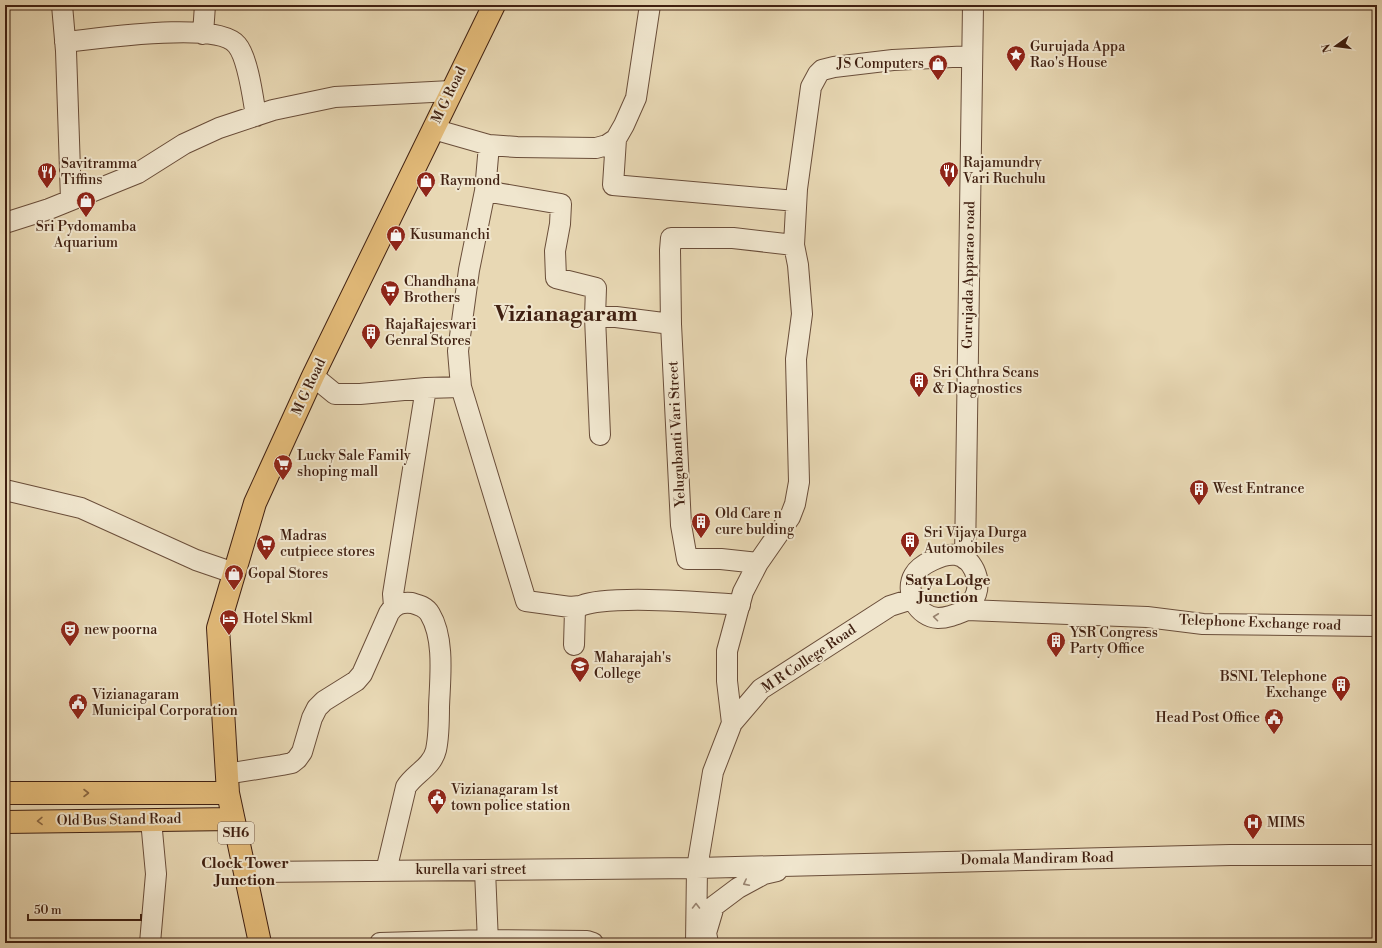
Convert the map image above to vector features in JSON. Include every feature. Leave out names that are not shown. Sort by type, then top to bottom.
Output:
[{"type":"main road","name":"M G Road","points":[[227,783],[218,628],[255,503],[313,376],[494,5]]},
{"type":"main road","name":"Old Bus Stand Road","points":[[5,793],[227,783]]},
{"type":"main road","name":"SH6","points":[[227,783],[233,819],[245,872]]},
{"type":"main road","name":"Old Bus Stand Road","points":[[5,822],[233,819]]},
{"type":"main road","points":[[245,872],[260,943]]},
{"type":"street","points":[[62,5],[65,42],[71,200]]},
{"type":"street","points":[[203,34],[204,5]]},
{"type":"street","points":[[650,5],[636,98],[616,139],[613,185],[796,201]]},
{"type":"street","name":"Gurujada Apparao road","points":[[964,559],[973,5]]},
{"type":"street","points":[[65,42],[164,32],[215,34],[230,40],[237,45],[245,60],[256,116]]},
{"type":"street","points":[[732,724],[727,681],[727,651],[743,592],[758,563],[790,518],[795,504],[799,482],[796,359],[802,314],[798,265],[794,245],[796,201],[811,87],[822,70],[834,67],[972,56]]},
{"type":"street","points":[[5,223],[49,209],[138,173],[184,144],[219,128],[273,110],[335,97],[451,91]]},
{"type":"street","points":[[433,129],[489,145],[517,147],[596,148],[607,145],[616,139]]},
{"type":"street","points":[[489,145],[485,191],[469,270],[458,351],[461,387],[526,601],[570,607],[580,606],[592,602],[642,599],[740,605]]},
{"type":"street","points":[[485,191],[560,204],[560,224],[555,250],[556,278],[596,288],[600,435]]},
{"type":"street","name":"Yelugubanti Vari Street","points":[[758,563],[720,559],[687,559],[681,525],[671,324],[671,238],[733,238],[794,245]]},
{"type":"street","points":[[596,317],[616,317],[671,324]]},
{"type":"street","points":[[313,376],[335,394],[360,394],[426,388],[461,387]]},
{"type":"street","points":[[394,606],[394,587],[426,388]]},
{"type":"street","points":[[5,490],[81,508],[196,560],[234,573]]},
{"type":"street","points":[[912,599],[910,587],[914,575],[923,566],[943,556],[956,555],[964,559],[974,568],[978,580],[976,594],[967,610]]},
{"type":"street","name":"Telephone Exchange road","points":[[912,599],[918,608],[928,615],[936,618],[951,617],[967,610],[1146,617],[1203,624],[1377,626]]},
{"type":"street","name":"M R College Road","points":[[696,943],[697,868],[713,772],[732,724],[761,689],[890,606],[912,599]]},
{"type":"street","points":[[227,783],[292,763],[297,759],[302,752],[312,718],[317,708],[324,701],[356,681],[362,674],[389,613],[394,606],[398,603],[422,606],[430,612],[436,630],[441,660],[436,751],[427,766],[408,783],[406,787],[386,871]]},
{"type":"street","points":[[574,645],[575,610],[576,607],[580,606]]},
{"type":"street","points":[[150,943],[156,874],[151,820]]},
{"type":"street","name":"Domala Mandiram Road","points":[[697,868],[1230,855],[1377,855]]},
{"type":"street","points":[[708,943],[706,933],[714,906],[738,888],[764,874],[796,865]]},
{"type":"street","name":"kurella vari street","points":[[245,872],[697,868]]},
{"type":"street","points":[[485,870],[488,942]]},
{"type":"street","points":[[380,943],[588,941],[593,943]]},
{"type":"place","name":"Gurujada Appa Rao's House","points":[[1016,72]]},
{"type":"place","name":"JS Computers","points":[[938,81]]},
{"type":"place","name":"Rajamundry Vari Ruchulu","points":[[949,188]]},
{"type":"place","name":"Savitramma Tiffins","points":[[47,189]]},
{"type":"place","name":"Raymond","points":[[426,198]]},
{"type":"place","name":"Sri Pydomamba Aquarium","points":[[86,218]]},
{"type":"place","name":"Kusumanchi","points":[[396,252]]},
{"type":"place","name":"Chandhana Brothers","points":[[390,307]]},
{"type":"place","name":"RajaRajeswari Genral Stores","points":[[371,350]]},
{"type":"place","name":"Sri Chthra Scans & Diagnostics","points":[[919,398]]},
{"type":"place","name":"Lucky Sale Family shoping mall","points":[[283,481]]},
{"type":"place","name":"West Entrance","points":[[1199,506]]},
{"type":"place","name":"Old Care n cure bulding","points":[[701,539]]},
{"type":"place","name":"Sri Vijaya Durga Automobiles","points":[[910,558]]},
{"type":"place","name":"Madras cutpiece stores","points":[[266,561]]},
{"type":"place","name":"Gopal Stores","points":[[234,591]]},
{"type":"place","name":"Hotel Skml","points":[[229,636]]},
{"type":"place","name":"new poorna","points":[[70,647]]},
{"type":"place","name":"YSR Congress Party Office","points":[[1056,658]]},
{"type":"place","name":"Maharajah's College","points":[[580,683]]},
{"type":"place","name":"BSNL Telephone Exchange","points":[[1341,702]]},
{"type":"place","name":"Vizianagaram Municipal Corporation","points":[[78,720]]},
{"type":"place","name":"Head Post Office","points":[[1274,735]]},
{"type":"place","name":"Vizianagaram 1st town police station","points":[[437,815]]},
{"type":"place","name":"MIMS","points":[[1253,840]]},
{"type":"district","name":"Vizianagaram","points":[[566,314]]},
{"type":"district","name":"Satya Lodge Junction","points":[[948,588]]},
{"type":"district","name":"Clock Tower Junction","points":[[245,872]]}]
